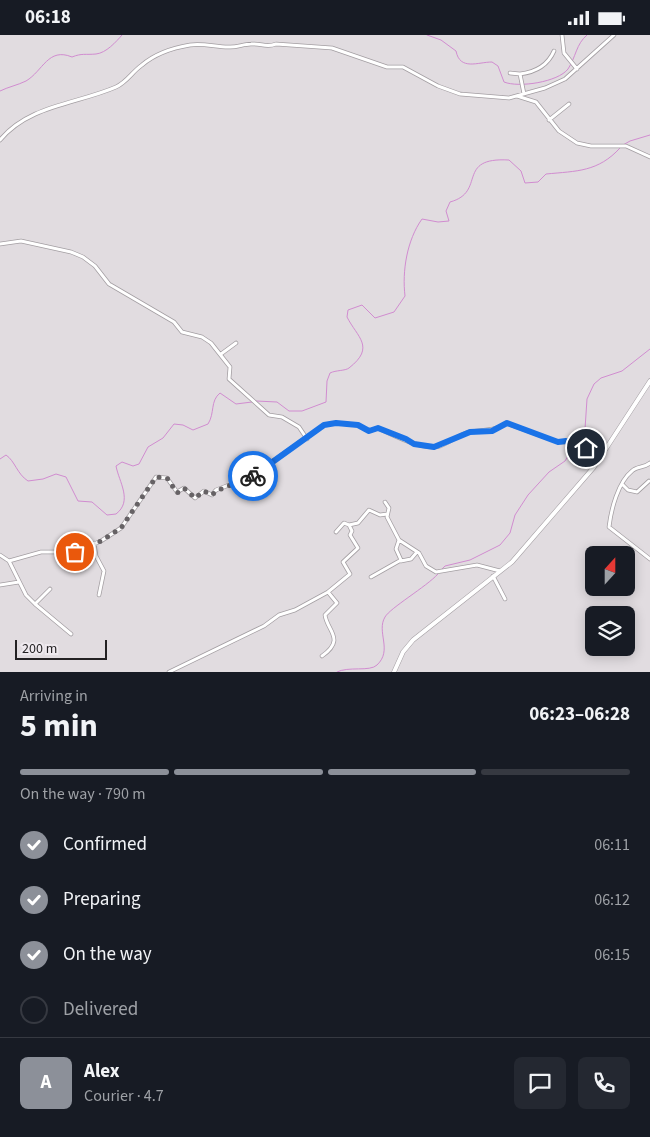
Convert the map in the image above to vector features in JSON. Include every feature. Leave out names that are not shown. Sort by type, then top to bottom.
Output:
[{"type":"street","points":[[562,35],[564,53],[577,69]]},
{"type":"street","points":[[0,140],[15,126],[52,105],[68,103],[115,87],[126,81],[140,65],[161,52],[193,44],[230,47],[251,44],[268,47],[276,44],[332,48],[388,67],[403,67],[438,86],[460,94],[505,98],[554,85],[577,69],[614,35]]},
{"type":"street","points":[[510,73],[520,74],[542,67],[550,60],[554,51]]},
{"type":"street","points":[[520,74],[524,94]]},
{"type":"street","points":[[517,96],[536,102],[549,120],[564,135],[584,145],[626,146],[650,157]]},
{"type":"street","points":[[549,120],[569,104]]},
{"type":"street","points":[[0,244],[21,241],[71,252],[83,257],[95,266],[109,284],[174,322],[182,332],[202,337],[221,354],[230,367],[229,379],[240,387],[246,396],[256,401],[269,415],[282,417],[299,427],[307,439]]},
{"type":"street","points":[[221,354],[236,343]]},
{"type":"street","points":[[394,672],[403,652],[413,640],[512,562],[546,519],[583,479],[650,381]]},
{"type":"street","points":[[9,561],[41,552],[75,552],[121,528],[156,477],[167,478],[177,493],[184,488],[195,498],[204,491],[212,495],[216,491],[250,477],[307,439],[324,425],[342,423],[358,425],[369,431],[378,428],[414,444],[434,447],[470,432],[492,431],[506,423],[558,442],[569,442],[601,454]]},
{"type":"street","points":[[650,463],[630,471],[615,499],[609,527],[650,559]]},
{"type":"street","points":[[623,485],[628,490],[637,492],[649,481]]},
{"type":"street","points":[[384,502],[389,509],[387,513],[399,540],[417,552],[426,566],[436,572],[477,565],[500,571]]},
{"type":"street","points":[[336,532],[344,523],[349,525],[358,523],[369,510],[381,515],[387,513]]},
{"type":"street","points":[[170,672],[264,626],[279,615],[295,610],[328,592],[350,574],[343,562],[358,548],[350,535],[352,531],[349,525]]},
{"type":"street","points":[[399,540],[396,549],[401,562]]},
{"type":"street","points":[[94,543],[94,551],[104,571],[99,595]]},
{"type":"street","points":[[371,577],[411,559],[417,552]]},
{"type":"street","points":[[0,555],[9,561],[30,600],[71,634]]},
{"type":"street","points":[[493,576],[505,599]]},
{"type":"street","points":[[0,585],[19,582]]},
{"type":"street","points":[[35,604],[50,589]]},
{"type":"street","points":[[322,656],[332,647],[334,634],[324,615],[337,603],[328,592]]},
{"type":"waterway","points":[[0,91],[26,81],[46,61],[57,55],[72,57],[100,53],[110,47],[122,35]]},
{"type":"waterway","points":[[427,35],[441,40],[456,51],[458,57],[465,63],[492,62],[498,66],[504,82],[511,84],[538,83],[563,74],[568,69],[581,42],[587,35]]},
{"type":"waterway","points":[[623,145],[650,135]]},
{"type":"waterway","points":[[256,401],[277,402],[289,411],[302,411],[326,402],[327,381],[330,373],[349,368],[357,361],[363,348],[359,336],[347,317],[348,310],[362,305],[375,318],[394,312],[405,296],[405,266],[409,246],[417,227],[422,219],[438,222],[449,221],[446,211],[450,202],[461,197],[467,191],[476,169],[482,164],[492,161],[509,160],[521,171],[525,183],[538,182],[546,174],[577,171],[595,166],[604,162],[620,148]]},
{"type":"waterway","points":[[440,571],[445,566],[470,560],[500,545],[510,533],[515,515],[528,495],[549,472],[565,461],[585,429],[587,399],[594,384],[601,378],[622,371],[650,349]]},
{"type":"waterway","points":[[0,459],[6,455],[28,481],[43,479],[56,474],[66,477],[78,501],[92,502],[107,515],[116,514],[124,503],[124,491],[116,466],[122,462],[133,466],[139,464],[148,447],[163,438],[174,424],[183,425],[193,430],[208,424],[215,400],[220,393],[236,404],[252,402]]},
{"type":"waterway","points":[[337,672],[347,669],[369,668],[377,665],[384,653],[382,629],[385,617],[438,574]]},
{"type":"way so far","points":[[75,552],[101,541],[107,535],[121,528],[141,499],[148,485],[156,477],[160,479],[167,478],[177,493],[184,488],[196,498],[204,491],[210,496],[216,491],[233,486],[253,476]]},
{"type":"route","points":[[253,476],[291,448],[316,433],[324,425],[330,423],[358,425],[368,431],[378,428],[424,447],[442,445],[470,432],[492,431],[507,423],[521,430],[558,442],[566,441],[586,448]]}]
